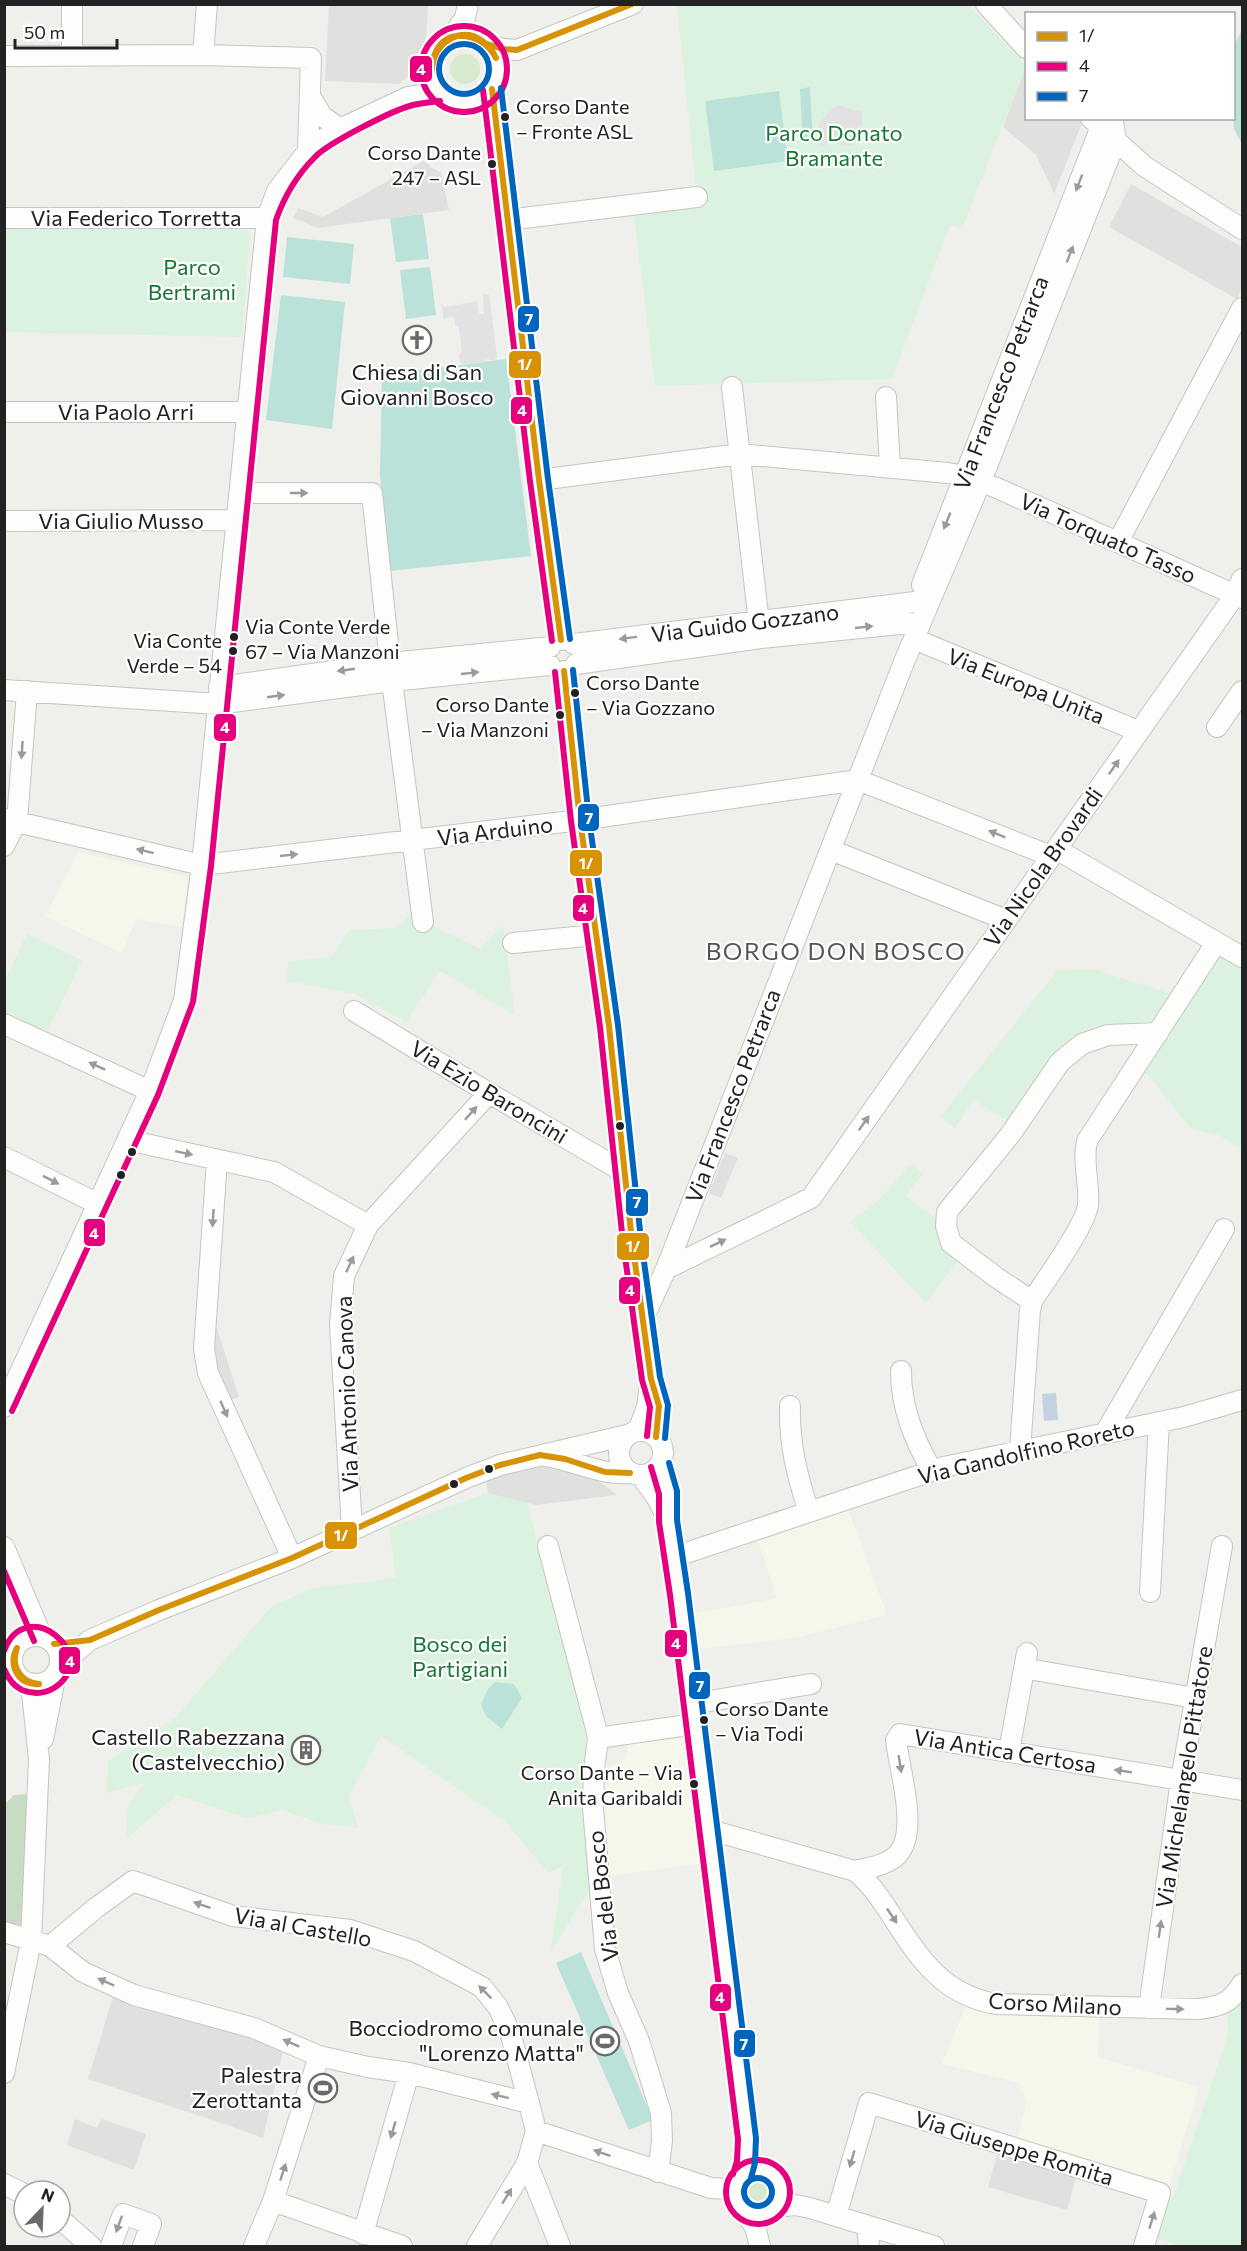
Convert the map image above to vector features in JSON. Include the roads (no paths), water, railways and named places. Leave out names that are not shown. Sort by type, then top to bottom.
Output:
[{"type":"street","points":[[72,4],[72,56]]},
{"type":"street","points":[[203,55],[207,4]]},
{"type":"street","points":[[468,4],[465,18],[452,37],[435,51],[431,62],[430,72],[433,83],[439,92],[455,102],[473,102],[481,99],[492,89],[497,79],[498,67],[493,50],[485,42],[478,4]]},
{"type":"street","points":[[498,67],[517,50],[633,4]]},
{"type":"street","points":[[986,4],[1025,47]]},
{"type":"street","points":[[1004,4],[1025,28]]},
{"type":"street","points":[[452,37],[473,36],[503,49],[517,50]]},
{"type":"street","points":[[4,56],[203,55],[311,58],[306,136],[308,151]]},
{"type":"street","points":[[408,97],[430,72]]},
{"type":"street","points":[[492,89],[539,480],[563,655],[580,820],[609,1026],[624,1172],[651,1379],[640,1434]]},
{"type":"street","points":[[4,1407],[150,1091],[184,1000],[202,865],[267,218],[277,191],[308,151],[340,129],[408,97],[439,92]]},
{"type":"street","points":[[310,96],[322,116],[340,129]]},
{"type":"street","points":[[473,102],[495,121]]},
{"type":"street","points":[[1104,126],[1158,176],[1242,229]]},
{"type":"street","name":"Via Francesco Petrarca","points":[[643,1319],[666,1269],[831,850],[912,631],[973,479],[1104,126]]},
{"type":"street","points":[[507,220],[697,197]]},
{"type":"street","name":"Via Federico Torretta","points":[[4,218],[267,218]]},
{"type":"street","points":[[1118,542],[1242,308]]},
{"type":"street","points":[[732,387],[760,629]]},
{"type":"street","points":[[886,397],[890,466]]},
{"type":"street","name":"Via Paolo Arri","points":[[4,412],[246,412]]},
{"type":"street","name":"Via Torquato Tasso","points":[[539,480],[740,454],[890,466],[973,479],[1118,542],[1240,591]]},
{"type":"street","name":"Via Francesco Petrarca","points":[[912,631],[915,602],[973,479]]},
{"type":"street","points":[[240,493],[372,493],[391,672],[423,922]]},
{"type":"street","name":"Via Giulio Musso","points":[[4,521],[237,520]]},
{"type":"street","name":"Via Nicola Brovardi","points":[[666,1269],[811,1198],[1138,731],[1240,591]]},
{"type":"street","name":"Via Guido Gozzano","points":[[4,690],[219,696],[391,672],[563,655],[760,629],[915,602]]},
{"type":"street","name":"Via Guido Gozzano","points":[[760,629],[912,631]]},
{"type":"street","name":"Via Europa Unita","points":[[912,631],[1138,731]]},
{"type":"street","points":[[1217,727],[1242,691]]},
{"type":"street","points":[[4,846],[11,820],[27,692]]},
{"type":"street","points":[[858,780],[1054,852],[1242,957]]},
{"type":"street","name":"Via Arduino","points":[[11,820],[202,865],[580,820],[858,780]]},
{"type":"street","points":[[831,850],[1006,920]]},
{"type":"street","points":[[513,943],[596,936]]},
{"type":"street","points":[[1020,1450],[1032,1301],[1086,1214],[1089,1193],[1085,1157],[1088,1141],[1216,943]]},
{"type":"street","name":"Via Ezio Baroncini","points":[[354,1011],[624,1172]]},
{"type":"street","points":[[4,1024],[150,1091]]},
{"type":"street","points":[[1032,1301],[951,1243],[946,1226],[947,1212],[1010,1135],[1060,1062],[1082,1044],[1108,1035],[1158,1033]]},
{"type":"street","name":"Via Antonio Canova","points":[[352,1530],[340,1324],[344,1276],[368,1225],[489,1093]]},
{"type":"street","points":[[127,1140],[274,1172],[368,1225]]},
{"type":"street","points":[[4,1157],[98,1204]]},
{"type":"street","points":[[217,1160],[204,1349],[208,1373],[292,1558]]},
{"type":"street","points":[[1105,1433],[1224,1229]]},
{"type":"street","points":[[901,1371],[901,1392],[909,1422],[932,1471]]},
{"type":"street","name":"Via Gandolfino Roreto","points":[[674,1557],[932,1471],[1020,1450],[1159,1422],[1242,1400]]},
{"type":"street","points":[[790,1406],[792,1452],[798,1480],[809,1512]]},
{"type":"street","points":[[1150,1592],[1159,1422]]},
{"type":"street","points":[[640,1434],[622,1441],[618,1455],[624,1469],[636,1474],[657,1498],[668,1521]]},
{"type":"street","points":[[18,1680],[43,1683],[90,1640],[292,1558],[466,1478],[500,1465],[640,1434],[663,1451],[660,1465],[668,1494],[668,1521],[747,2139],[746,2164],[735,2195],[755,2227],[761,2247]]},
{"type":"street","points":[[540,1455],[565,1459],[605,1472],[619,1474],[648,1474],[660,1465]]},
{"type":"street","name":"Via del Bosco","points":[[548,1546],[598,1738],[593,1808],[605,1949],[618,1993],[639,2042],[661,2114],[662,2141],[658,2172]]},
{"type":"street","name":"Via Michelangelo Pittatore","points":[[1149,2008],[1181,1780],[1222,1546]]},
{"type":"street","points":[[4,1547],[25,1599],[60,1658],[39,1759],[40,1943],[13,1991],[4,2073]]},
{"type":"street","points":[[25,1599],[12,1652],[15,1672],[39,1759]]},
{"type":"street","points":[[12,1652],[27,1638],[48,1641],[90,1640]]},
{"type":"street","points":[[1008,1751],[1030,1661],[1195,1698]]},
{"type":"street","points":[[692,1704],[811,1684]]},
{"type":"street","points":[[598,1738],[695,1724]]},
{"type":"street","name":"Via Antica Certosa","points":[[855,1871],[876,1866],[895,1856],[906,1839],[908,1822],[896,1742],[899,1735],[1242,1790]]},
{"type":"street","points":[[706,1828],[855,1871]]},
{"type":"street","name":"Corso Milano","points":[[855,1871],[871,1886],[926,1966],[946,1983],[968,1996],[996,2004],[1198,2009],[1218,2007],[1233,1998],[1242,1984]]},
{"type":"street","name":"Via al Castello","points":[[40,1943],[133,1881],[233,1916],[350,1930],[414,1951],[482,1987],[498,2007],[510,2032],[529,2103]]},
{"type":"street","points":[[4,1932],[40,1943],[83,1972],[134,1995],[254,2028],[319,2056],[409,2073],[529,2103],[536,2131],[527,2163],[477,2247]]},
{"type":"street","points":[[254,2247],[273,2201],[319,2056]]},
{"type":"street","points":[[363,2234],[409,2073]]},
{"type":"street","name":"Via Giuseppe Romita","points":[[836,2216],[869,2103],[1160,2193],[1144,2247]]},
{"type":"street","points":[[536,2131],[696,2184],[723,2190],[732,2188],[751,2170],[758,2169],[774,2176],[781,2193],[772,2210],[761,2247]]},
{"type":"street","points":[[747,2139],[758,2162],[774,2176],[784,2189],[795,2199],[816,2210]]},
{"type":"street","points":[[527,2163],[560,2247]]},
{"type":"street","points":[[696,2184],[722,2195],[748,2212],[759,2215],[795,2205],[933,2247]]},
{"type":"street","points":[[273,2201],[402,2247]]},
{"type":"street","points":[[111,2247],[123,2214],[151,2224],[143,2247]]},
{"type":"street","points":[[867,2226],[869,2247]]},
{"type":"street","points":[[72,2230],[91,2247]]},
{"type":"place","name":"Corso Dante – Fronte ASL","points":[[505,117]]},
{"type":"place","name":"Corso Dante 247 – ASL","points":[[492,164]]},
{"type":"place","name":"Chiesa di San Giovanni Bosco","points":[[417,340]]},
{"type":"place","name":"Via Conte Verde 67 – Via Manzoni","points":[[234,637]]},
{"type":"place","name":"Via Conte Verde – 54","points":[[233,651]]},
{"type":"place","name":"Corso Dante – Via Gozzano","points":[[575,693]]},
{"type":"place","name":"Corso Dante – Via Manzoni","points":[[560,715]]},
{"type":"place","name":"Corso Dante – Via Todi","points":[[704,1720]]},
{"type":"place","name":"Castello Rabezzana (Castelvecchio)","points":[[306,1750]]},
{"type":"place","name":"Corso Dante – Via Anita Garibaldi","points":[[694,1784]]},
{"type":"place","name":"Bocciodromo comunale \"Lorenzo Matta\"","points":[[605,2041]]},
{"type":"place","name":"Palestra Zerottanta","points":[[323,2088]]},
{"type":"district","name":"BORGO DON BOSCO","points":[[836,952]]},
{"type":"park label","name":"Parco Donato Bramante","points":[[834,146]]},
{"type":"park label","name":"Parco Bertrami","points":[[192,280]]},
{"type":"park label","name":"Bosco dei Partigiani","points":[[460,1656]]}]
